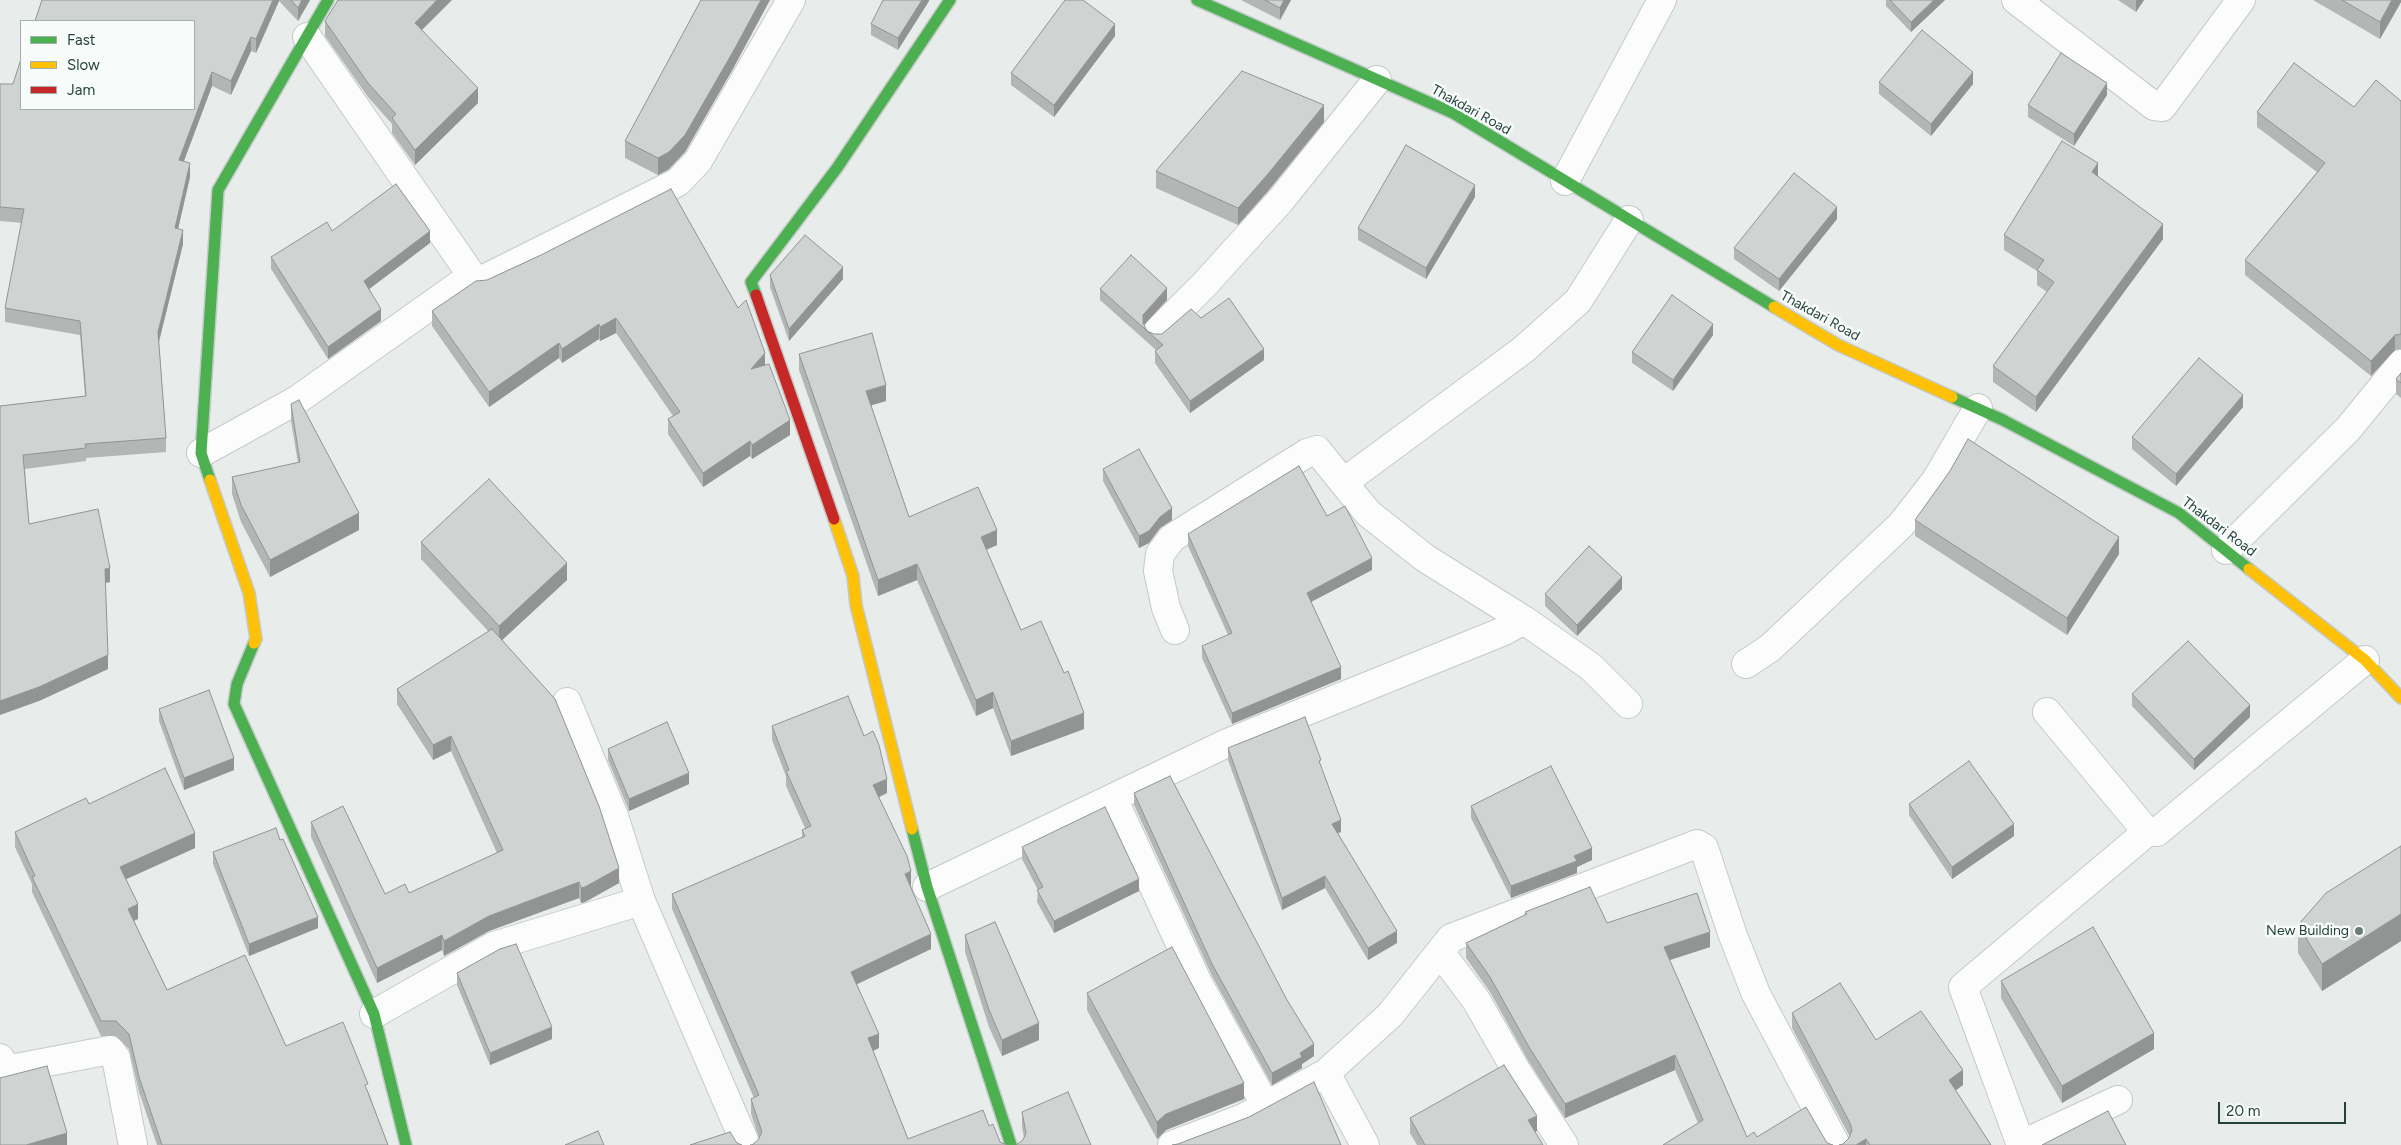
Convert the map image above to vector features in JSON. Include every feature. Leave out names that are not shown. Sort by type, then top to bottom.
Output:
[{"type":"street","points":[[328,0],[218,190],[201,453],[249,593],[256,639],[236,684],[234,704],[374,1014],[406,1145]]},
{"type":"street","points":[[307,37],[472,276],[480,281],[678,182],[698,161],[791,0]]},
{"type":"street","points":[[950,0],[837,168],[752,282],[815,459],[853,576],[856,605],[927,887],[1011,1145]]},
{"type":"street","name":"Thakdari Road","points":[[1197,0],[1453,113],[1838,345],[1978,408],[2179,513],[2365,660],[2401,698]]},
{"type":"street","points":[[1565,181],[1662,0]]},
{"type":"street","points":[[2016,0],[2154,106],[2162,107],[2241,0]]},
{"type":"street","points":[[1158,331],[1204,285],[1280,201],[1377,80]]},
{"type":"street","points":[[1344,482],[1523,350],[1578,300],[1629,220]]},
{"type":"street","points":[[201,453],[297,400],[472,276]]},
{"type":"street","points":[[2226,550],[2348,429],[2401,364]]},
{"type":"street","points":[[1746,664],[1770,648],[1901,525],[1936,480],[1978,408]]},
{"type":"street","points":[[1176,630],[1166,608],[1158,571],[1160,554],[1172,538],[1307,453],[1317,450],[1368,513],[1425,558],[1524,620],[1591,667],[1628,704]]},
{"type":"street","points":[[927,887],[1225,744],[1504,631],[1524,620]]},
{"type":"street","points":[[2021,1145],[1964,986],[2147,832],[2158,832],[2365,660]]},
{"type":"street","points":[[568,702],[614,816],[641,901],[746,1145]]},
{"type":"street","points":[[2047,712],[2147,832]]},
{"type":"street","points":[[1113,798],[1198,983],[1266,1106]]},
{"type":"street","points":[[1172,1145],[1243,1118],[1326,1073],[1390,1015],[1451,938],[1697,844],[1702,846],[1720,892],[1732,933],[1756,994],[1836,1145]]},
{"type":"street","points":[[374,1014],[494,946],[641,901]]},
{"type":"street","points":[[1440,952],[1476,1000],[1516,1070],[1564,1145]]},
{"type":"street","points":[[0,1058],[6,1068],[12,1069],[110,1050],[116,1058],[133,1145]]},
{"type":"street","points":[[1326,1073],[1365,1145]]},
{"type":"street","points":[[2026,1145],[2031,1140],[2118,1100]]},
{"type":"building","points":[[42,0],[273,0],[256,39],[251,37],[231,81],[212,72],[179,160],[190,163],[175,228],[183,230],[158,332],[166,438],[85,444],[86,448],[23,455],[29,524],[98,509],[110,568],[105,569],[108,655],[39,687],[0,701],[0,406],[86,396],[80,321],[5,308],[24,209],[0,207],[0,84],[13,84],[20,62],[20,110],[195,110],[195,20],[35,20]]},
{"type":"building","points":[[291,0],[302,0],[298,8]]},
{"type":"building","points":[[338,0],[437,0],[415,23],[478,88],[415,150],[392,118],[396,114],[368,83],[325,21]]},
{"type":"building","points":[[701,0],[761,0],[685,135],[669,152],[658,158],[625,141]]},
{"type":"building","points":[[883,0],[922,0],[898,38],[871,24]]},
{"type":"building","points":[[1065,0],[1083,0],[1115,24],[1054,105],[1011,73]]},
{"type":"building","points":[[1265,0],[1284,0],[1280,8]]},
{"type":"building","points":[[1890,0],[1934,0],[1911,22]]},
{"type":"building","points":[[2342,0],[2392,0],[2380,22]]},
{"type":"building","points":[[1922,30],[1973,72],[1931,124],[1879,82]]},
{"type":"building","points":[[2061,53],[2107,83],[2074,134],[2028,105]]},
{"type":"building","points":[[2294,63],[2354,107],[2376,80],[2401,101],[2401,334],[2395,335],[2371,361],[2245,260],[2325,163],[2257,112]]},
{"type":"building","points":[[1242,71],[1324,105],[1238,208],[1156,171]]},
{"type":"building","points":[[2062,141],[2098,163],[2092,172],[2163,224],[2036,397],[1993,366],[2054,282],[2037,270],[2044,260],[2004,235]]},
{"type":"building","points":[[1406,145],[1475,185],[1426,268],[1358,228]]},
{"type":"building","points":[[1794,173],[1837,207],[1779,279],[1734,248]]},
{"type":"building","points":[[396,184],[430,231],[364,281],[381,309],[328,347],[271,257],[327,222],[332,231]]},
{"type":"building","points":[[671,189],[738,308],[746,300],[765,353],[751,369],[769,364],[790,420],[752,445],[750,441],[703,473],[668,419],[680,412],[616,318],[600,327],[599,324],[562,349],[559,343],[489,392],[432,311],[476,281],[487,280],[541,255]]},
{"type":"building","points":[[805,235],[843,267],[789,329],[770,275]]},
{"type":"building","points":[[1131,255],[1167,288],[1143,315],[1143,323],[1147,331],[1100,289]]},
{"type":"building","points":[[1672,295],[1713,324],[1673,380],[1632,352]]},
{"type":"building","points":[[1229,298],[1264,349],[1190,401],[1155,351],[1163,345],[1147,331],[1154,334],[1162,334],[1191,309],[1201,318]]},
{"type":"building","points":[[872,333],[886,385],[866,391],[909,517],[978,487],[997,530],[981,537],[1021,630],[1041,621],[1064,673],[1068,671],[1084,713],[1011,741],[993,692],[976,700],[917,564],[878,580],[799,354]]},
{"type":"building","points":[[2199,358],[2243,395],[2176,474],[2132,437]]},
{"type":"building","points":[[2401,373],[2401,383],[2396,379]]},
{"type":"building","points":[[299,400],[359,513],[270,560],[241,505],[232,477],[300,462],[291,404]]},
{"type":"building","points":[[1968,439],[2119,537],[2067,618],[1915,520],[1950,471]]},
{"type":"building","points":[[1139,449],[1172,508],[1160,517],[1149,531],[1139,536],[1103,469]]},
{"type":"building","points":[[1299,466],[1327,516],[1345,506],[1372,558],[1307,593],[1341,667],[1232,713],[1202,646],[1232,633],[1188,534]]},
{"type":"building","points":[[489,479],[567,563],[499,626],[421,542]]},
{"type":"building","points":[[1589,546],[1622,577],[1577,625],[1545,594]]},
{"type":"building","points":[[492,629],[555,699],[599,806],[619,868],[585,887],[581,888],[579,882],[489,916],[444,941],[442,935],[377,968],[311,822],[343,806],[385,894],[405,884],[409,893],[503,850],[451,736],[433,745],[397,689]]},
{"type":"building","points":[[2188,641],[2250,705],[2194,759],[2132,694]]},
{"type":"building","points":[[209,690],[234,758],[184,778],[159,709]]},
{"type":"building","points":[[848,696],[864,736],[873,731],[879,745],[887,779],[873,785],[907,856],[911,871],[905,874],[931,934],[851,972],[879,1034],[868,1038],[908,1139],[983,1110],[989,1126],[993,1124],[1000,1142],[1007,1145],[752,1145],[758,1140],[762,1132],[751,1099],[759,1095],[672,894],[805,836],[802,830],[811,826],[786,771],[789,770],[772,726]]},
{"type":"building","points":[[1305,717],[1341,820],[1332,824],[1397,931],[1368,948],[1325,876],[1282,898],[1228,748]]},
{"type":"building","points":[[667,722],[689,773],[629,799],[608,749]]},
{"type":"building","points":[[1969,761],[2014,824],[1952,867],[1909,804]]},
{"type":"building","points":[[1551,766],[1592,848],[1574,856],[1577,861],[1511,886],[1471,806]]},
{"type":"building","points":[[165,768],[195,833],[120,867],[138,904],[128,909],[167,990],[245,955],[286,1046],[343,1022],[368,1084],[365,1085],[388,1145],[162,1145],[139,1077],[129,1034],[116,1021],[101,1021],[32,877],[35,876],[15,832],[86,798],[89,804]]},
{"type":"building","points":[[1170,776],[1287,1000],[1314,1044],[1300,1053],[1302,1057],[1272,1073],[1212,964],[1134,793]]},
{"type":"building","points":[[1105,807],[1139,879],[1054,921],[1037,890],[1043,887],[1022,847]]},
{"type":"building","points":[[276,828],[280,840],[283,839],[318,917],[249,944],[213,852]]},
{"type":"building","points":[[2401,846],[2401,914],[2322,964],[2298,925],[2326,893]]},
{"type":"building","points":[[1590,887],[1607,923],[1697,893],[1710,932],[1664,947],[1747,1137],[1754,1132],[1757,1137],[1806,1107],[1827,1143],[1833,1145],[1663,1145],[1703,1120],[1675,1055],[1565,1104],[1529,1047],[1490,977],[1466,943],[1527,914],[1525,912]]},
{"type":"building","points":[[995,922],[1039,1023],[1002,1040],[989,1010],[965,935]]},
{"type":"building","points":[[2093,927],[2154,1033],[2062,1086],[2001,981]]},
{"type":"building","points":[[516,944],[552,1027],[490,1053],[457,973],[500,949]]},
{"type":"building","points":[[1172,947],[1244,1083],[1166,1114],[1157,1122],[1087,993]]},
{"type":"building","points":[[1840,983],[1876,1040],[1921,1011],[1963,1070],[1949,1080],[1991,1145],[1870,1145],[1866,1139],[1856,1145],[1839,1145],[1849,1138],[1852,1130],[1850,1123],[1792,1013]]},
{"type":"building","points":[[1504,1065],[1537,1116],[1528,1120],[1543,1145],[1425,1145],[1410,1118]]},
{"type":"building","points":[[47,1066],[67,1133],[26,1145],[0,1145],[0,1078]]},
{"type":"building","points":[[1314,1082],[1341,1145],[1172,1145],[1249,1117]]},
{"type":"building","points":[[1068,1092],[1091,1145],[1016,1145],[1023,1140],[1026,1133],[1022,1112]]},
{"type":"building","points":[[2108,1111],[2126,1145],[2042,1145]]},
{"type":"building","points":[[598,1131],[604,1145],[565,1145]]},
{"type":"building","points":[[730,1132],[737,1143],[742,1145],[690,1145]]},
{"type":"traffic: fast","points":[[210,480],[201,453],[218,190],[328,0]]},
{"type":"traffic: fast","points":[[756,295],[751,282],[837,168],[950,0]]},
{"type":"traffic: fast","points":[[1197,0],[1453,113],[1774,307]]},
{"type":"traffic: fast","points":[[1952,397],[2003,420],[2179,513],[2249,569]]},
{"type":"traffic: fast","points":[[254,643],[237,684],[234,704],[374,1014],[406,1145]]},
{"type":"traffic: fast","points":[[912,829],[927,887],[1011,1145]]},
{"type":"traffic: slow","points":[[1774,307],[1838,345],[1952,397]]},
{"type":"traffic: slow","points":[[210,480],[249,593],[256,639],[254,643]]},
{"type":"traffic: slow","points":[[834,519],[853,576],[856,605],[912,829]]},
{"type":"traffic: slow","points":[[2249,569],[2365,660],[2401,698]]},
{"type":"traffic: jam","points":[[756,295],[834,519]]},
{"type":"place","name":"New Building","points":[[2359,931]]}]
